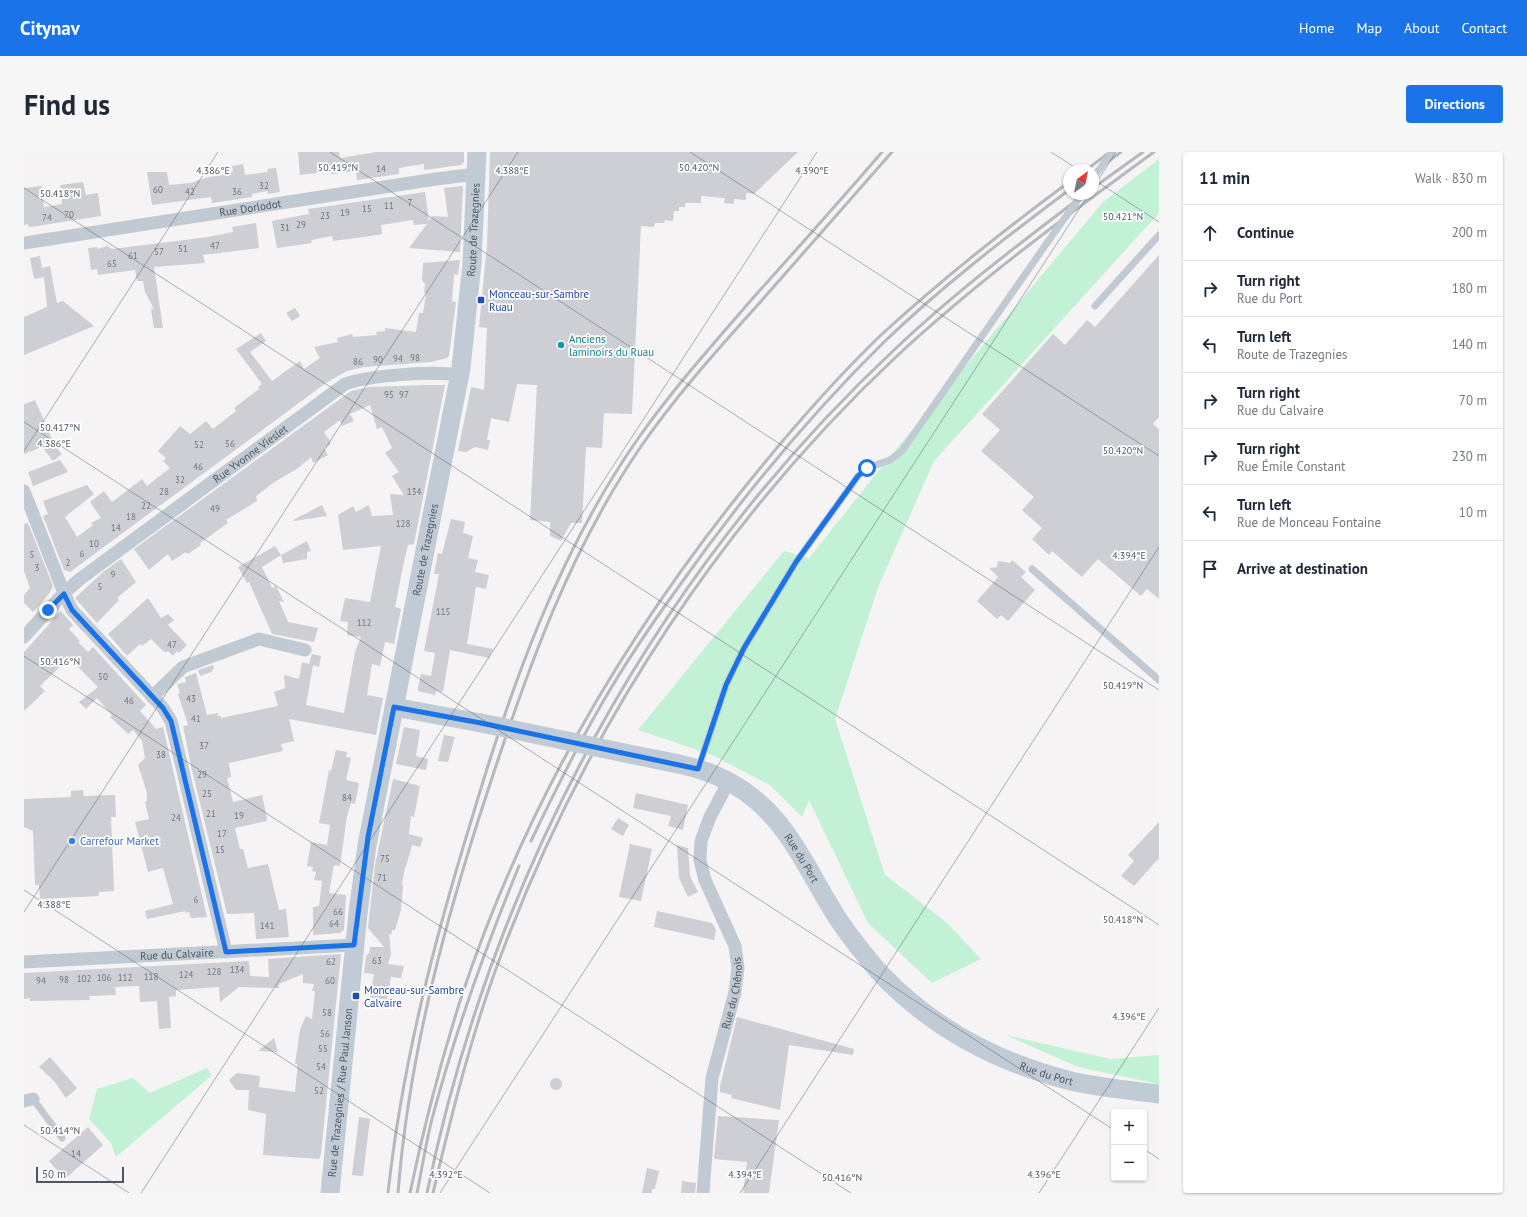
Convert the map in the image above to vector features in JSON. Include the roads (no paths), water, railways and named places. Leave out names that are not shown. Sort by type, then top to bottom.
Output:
[{"type":"main road","name":"Route de Trazegnies","points":[[354,945],[368,837],[459,375],[471,285],[477,152]]},
{"type":"main road","name":"Rue du Port","points":[[394,707],[481,723],[698,769],[729,781],[755,799],[782,825],[838,918],[856,944],[881,973],[908,999],[943,1026],[980,1048],[1028,1068],[1073,1082],[1159,1094]]},
{"type":"main road","name":"Rue de Trazegnies / Rue Paul Janson","points":[[330,1193],[354,945]]},
{"type":"street","name":"Rue Dorlodot","points":[[24,243],[476,174]]},
{"type":"street","name":"Rue Yvonne Vieslet","points":[[24,636],[64,594],[124,546],[345,384],[365,379],[439,374],[459,375]]},
{"type":"street","points":[[24,491],[64,594],[72,610],[152,697],[171,721],[226,952]]},
{"type":"street","points":[[152,697],[183,667],[260,639],[305,650]]},
{"type":"street","name":"Rue du Chênois","points":[[703,1193],[712,1078],[735,992],[738,968],[735,946],[705,880],[700,860],[701,841],[710,817],[729,781]]},
{"type":"street","name":"Rue du Calvaire","points":[[24,962],[354,945]]},
{"type":"lane","points":[[1099,170],[1112,152]]},
{"type":"lane","points":[[698,769],[726,685],[744,648],[796,562],[858,476],[867,468],[890,460],[902,451],[1078,200]]},
{"type":"lane","points":[[1095,306],[1159,235]]},
{"type":"lane","points":[[1032,569],[1159,680]]},
{"type":"lane","points":[[28,1100],[62,1138]]},
{"type":"railway","points":[[388,1193],[394,1145],[411,1051],[432,957],[445,910],[503,719],[521,670],[560,575],[583,529],[609,484],[637,440],[664,403],[753,298],[882,152]]},
{"type":"railway","points":[[398,1193],[403,1141],[420,1037],[444,935],[474,834],[520,695],[554,608],[573,566],[617,484],[642,445],[670,407],[716,352],[892,152]]},
{"type":"railway","points":[[1094,164],[1110,152]]},
{"type":"railway","points":[[1099,168],[1121,152]]},
{"type":"railway","points":[[1099,184],[1143,152]]},
{"type":"railway","points":[[433,1193],[456,1098],[474,1035],[494,973],[540,860],[579,780],[622,702],[669,626],[720,554],[776,484],[835,418],[898,355],[991,275],[1055,225],[1154,152]]},
{"type":"railway","points":[[410,1193],[427,1118],[462,995],[486,929],[512,865],[574,740],[647,620],[687,563],[765,462],[821,397],[861,355],[881,335],[950,275],[1063,186]]},
{"type":"railway","points":[[531,841],[584,735],[630,658],[701,556],[749,492],[827,401],[905,322],[1021,226],[1063,194]]},
{"type":"railway","points":[[427,1193],[456,1074],[494,958],[541,845],[596,736],[659,631],[729,531],[808,437],[894,350],[917,329],[1011,250],[1077,200]]},
{"type":"railway","points":[[417,1193],[432,1119],[451,1054],[494,928],[519,866]]},
{"type":"place","name":"Monceau-sur-Sambre Ruau","points":[[481,300]]},
{"type":"place","name":"Anciens laminoirs du Ruau","points":[[561,345]]},
{"type":"place","name":"Carrefour Market","points":[[72,841]]},
{"type":"place","name":"Monceau-sur-Sambre Calvaire","points":[[356,996]]}]
